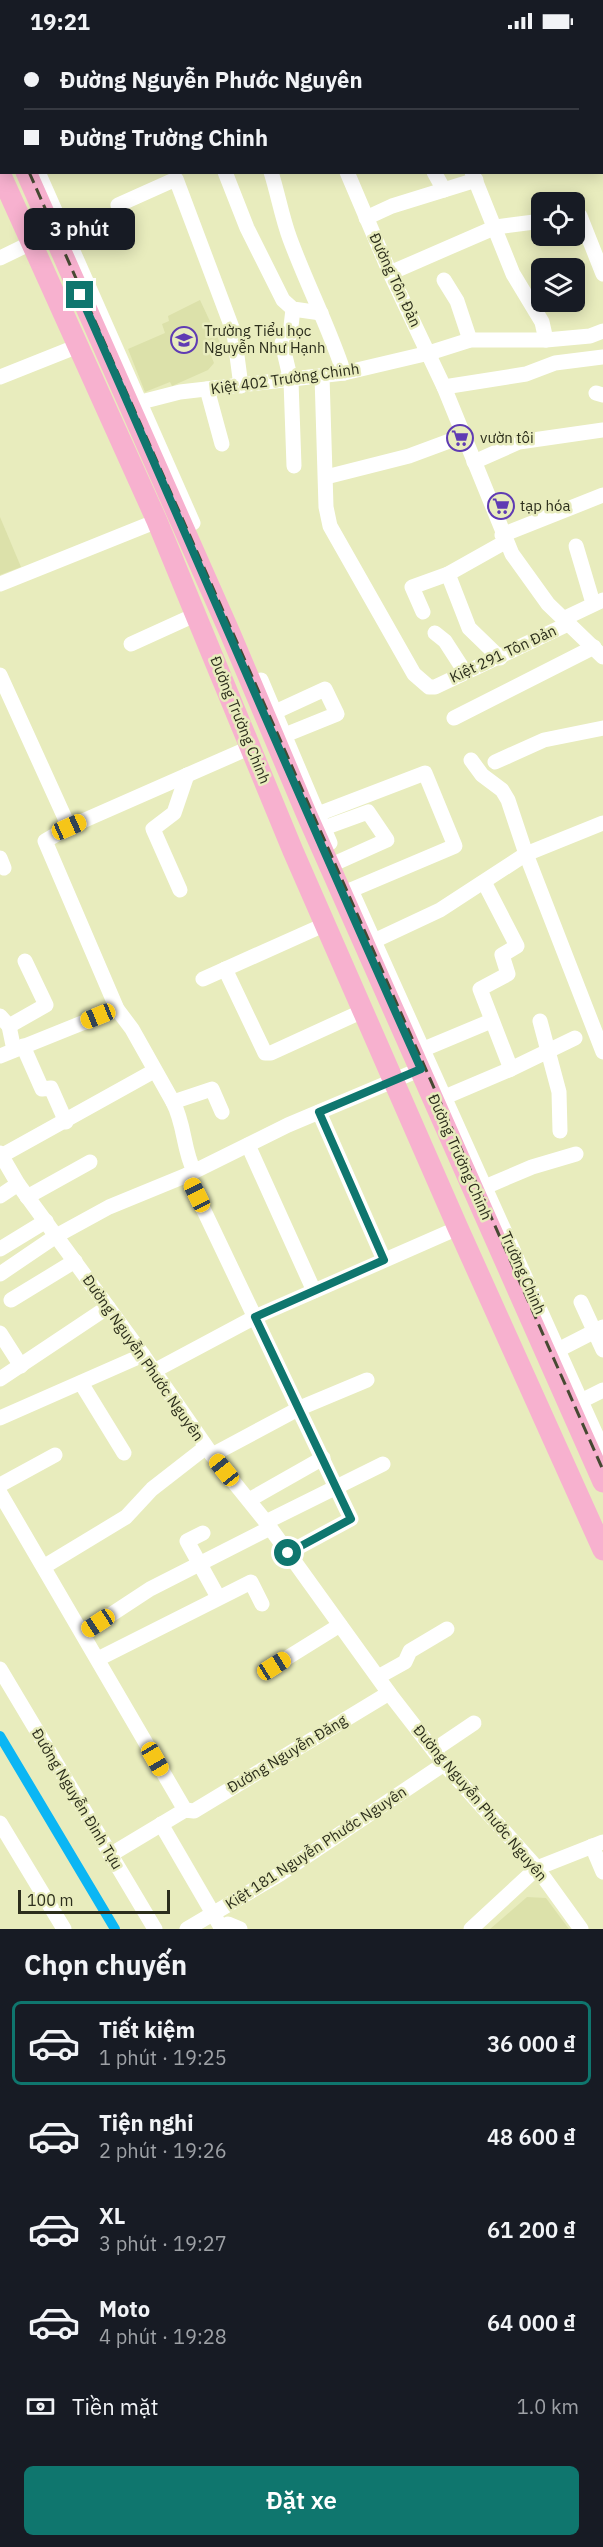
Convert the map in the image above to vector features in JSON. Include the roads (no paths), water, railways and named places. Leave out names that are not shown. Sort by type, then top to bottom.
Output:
[{"type":"highway","name":"Đường Trường Chinh","points":[[0,174],[4,194],[31,243],[157,521],[209,642],[287,836],[458,1228],[603,1550]]},
{"type":"highway","name":"Đường Trường Chinh","points":[[27,174],[230,633],[318,822],[423,1059],[603,1482]]},
{"type":"highway","points":[[209,642],[230,633]]},
{"type":"highway","points":[[287,836],[318,822]]},
{"type":"highway","points":[[581,1502],[603,1491]]},
{"type":"street","name":"Trường Chinh","points":[[39,174],[141,402],[285,735],[318,822],[376,940],[423,1059],[445,1097],[603,1450]]},
{"type":"street","points":[[226,174],[247,228],[283,300],[293,309],[321,313]]},
{"type":"street","points":[[272,174],[289,236],[328,326],[344,373]]},
{"type":"street","name":"Đường Tôn Đản","points":[[349,174],[390,273],[444,387],[504,539],[534,587],[598,652],[454,718]]},
{"type":"street","points":[[435,174],[444,190]]},
{"type":"street","points":[[366,218],[392,206],[444,190],[474,176],[513,274],[542,322],[546,340]]},
{"type":"street","points":[[118,205],[176,179],[234,333],[241,386]]},
{"type":"street","points":[[390,273],[496,227],[531,222]]},
{"type":"street","points":[[585,229],[603,274]]},
{"type":"street","points":[[0,258],[31,243]]},
{"type":"street","points":[[444,280],[457,302],[470,340]]},
{"type":"street","points":[[293,309],[290,335],[282,343],[291,381],[294,466]]},
{"type":"street","name":"Kiệt 402 Trường Chinh","points":[[141,402],[180,392],[291,381],[344,373],[429,353],[470,340],[546,340],[590,336],[603,331]]},
{"type":"street","points":[[0,377],[78,346]]},
{"type":"street","points":[[444,387],[526,374],[555,363],[603,357]]},
{"type":"street","points":[[322,376],[326,477],[409,456],[464,436]]},
{"type":"street","points":[[207,389],[222,444]]},
{"type":"street","points":[[474,462],[519,442],[603,430]]},
{"type":"street","name":"Kiệt 291 Tôn Đản","points":[[326,477],[326,507],[332,531],[414,674],[429,687],[500,658],[598,602]]},
{"type":"street","points":[[423,612],[412,587],[448,574],[504,539],[603,495]]},
{"type":"street","points":[[0,584],[157,521]]},
{"type":"street","points":[[576,546],[598,602]]},
{"type":"street","points":[[448,574],[469,628],[500,658]]},
{"type":"street","points":[[131,644],[197,614]]},
{"type":"street","points":[[435,633],[445,641],[465,672]]},
{"type":"street","points":[[0,675],[69,827]]},
{"type":"street","points":[[275,712],[325,689],[338,714],[285,735]]},
{"type":"street","points":[[495,762],[544,740],[603,728]]},
{"type":"street","points":[[251,747],[69,827],[47,839],[47,848],[117,1009],[132,1029],[173,1102],[182,1122],[191,1173],[255,1317],[351,1519],[288,1553]]},
{"type":"street","points":[[471,759],[482,775],[505,794],[603,1052]]},
{"type":"street","points":[[318,822],[425,773],[456,846],[351,890]]},
{"type":"street","points":[[180,890],[153,831],[154,827],[174,813],[187,775]]},
{"type":"street","points":[[318,822],[368,812],[387,840],[338,862]]},
{"type":"street","points":[[376,940],[440,910],[526,854],[603,823]]},
{"type":"street","points":[[484,882],[517,946],[502,955],[508,974],[480,989],[511,1070]]},
{"type":"street","points":[[203,979],[326,924]]},
{"type":"street","points":[[25,961],[46,1005],[4,1021],[12,1051],[42,1089],[51,1088],[66,1122]]},
{"type":"street","points":[[225,969],[265,1053],[271,1053],[363,1011]]},
{"type":"street","points":[[12,1051],[117,1009]]},
{"type":"street","points":[[0,1274],[57,1236],[109,1207],[191,1173],[319,1112],[394,1081],[423,1059],[491,1021]]},
{"type":"street","points":[[540,1021],[550,1051],[559,1092],[560,1131]]},
{"type":"street","name":"Đường Trường Chinh","points":[[445,1097],[511,1070],[575,1038]]},
{"type":"street","points":[[1,1155],[66,1122],[154,1071]]},
{"type":"street","points":[[173,1102],[212,1089],[222,1112]]},
{"type":"street","points":[[319,1112],[384,1260]]},
{"type":"street","points":[[248,1145],[314,1291]]},
{"type":"street","points":[[485,1187],[532,1167],[576,1154]]},
{"type":"street","name":"Đường Nguyễn Phước Nguyên","points":[[1,1155],[23,1190],[143,1355],[209,1451],[249,1500],[389,1693],[444,1764],[537,1868],[581,1929]]},
{"type":"street","points":[[0,1196],[23,1190],[90,1162]]},
{"type":"street","points":[[0,1249],[46,1221]]},
{"type":"street","points":[[154,1371],[255,1317],[458,1228]]},
{"type":"street","name":"Đường Nguyễn Phước Nguyên","points":[[11,1300],[75,1261]]},
{"type":"street","points":[[581,1302],[599,1330],[603,1350]]},
{"type":"street","points":[[0,1379],[108,1306]]},
{"type":"street","points":[[558,1350],[599,1330]]},
{"type":"street","points":[[0,1333],[21,1366]]},
{"type":"street","points":[[0,1418],[143,1355]]},
{"type":"street","name":"Đường Nguyễn Phước Nguyên","points":[[209,1451],[300,1408],[367,1380]]},
{"type":"street","points":[[81,1383],[124,1453]]},
{"type":"street","points":[[580,1401],[603,1390]]},
{"type":"street","points":[[45,1566],[126,1517],[152,1489],[209,1451]]},
{"type":"street","points":[[0,1485],[55,1455]]},
{"type":"street","points":[[249,1500],[323,1458]]},
{"type":"street","points":[[83,1633],[143,1593],[200,1564],[336,1487],[383,1464]]},
{"type":"street","points":[[0,1493],[45,1566],[185,1810]]},
{"type":"street","points":[[203,1533],[187,1542],[218,1597]]},
{"type":"street","points":[[98,1659],[251,1582],[262,1604]]},
{"type":"street","points":[[274,1666],[340,1625]]},
{"type":"street","points":[[378,1677],[405,1662],[410,1652],[447,1629]]},
{"type":"street","name":"Đường Nguyễn Đình Tựu","points":[[0,1669],[155,1929]]},
{"type":"street","name":"Đường Nguyễn Đăng","points":[[110,1855],[185,1810],[194,1811],[389,1693]]},
{"type":"street","points":[[434,1750],[474,1723]]},
{"type":"street","name":"Kiệt 181 Nguyễn Phước Nguyên","points":[[186,1929],[280,1874],[444,1764]]},
{"type":"street","points":[[0,1823],[5,1843],[64,1929]]},
{"type":"street","points":[[161,1824],[221,1928],[228,1924],[240,1929]]},
{"type":"street","points":[[471,1929],[537,1868],[597,1844],[603,1872]]},
{"type":"waterway","points":[[0,1736],[115,1929]]},
{"type":"railway","points":[[30,174],[603,1470]]},
{"type":"place","name":"Trường Tiểu học Nguyễn Như Hạnh","points":[[184,340]]},
{"type":"place","name":"vườn tôi","points":[[460,438]]},
{"type":"place","name":"tạp hóa","points":[[501,506]]}]
